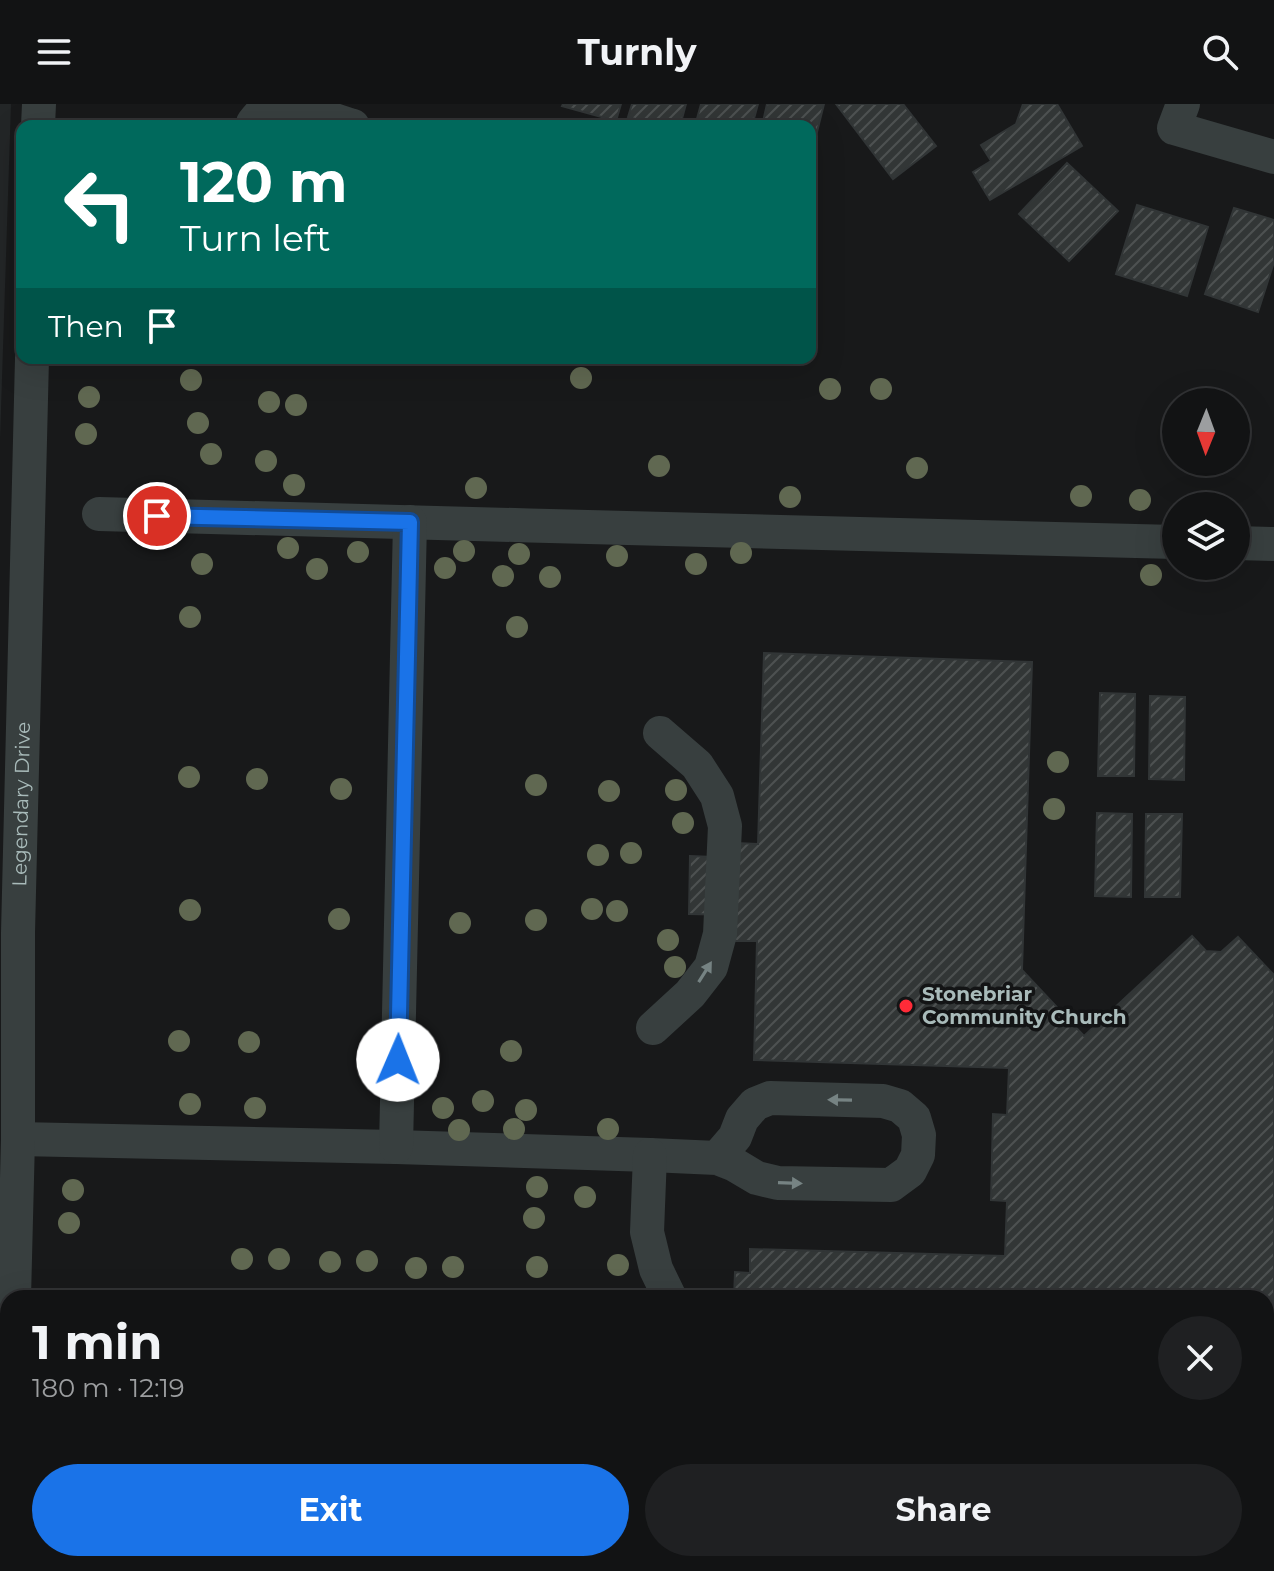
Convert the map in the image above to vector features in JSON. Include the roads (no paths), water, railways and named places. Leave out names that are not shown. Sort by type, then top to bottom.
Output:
[{"type":"street","points":[[255,120],[271,108],[285,107],[332,120]]},
{"type":"street","points":[[1179,116],[1274,157]]},
{"type":"street","name":"Legendary Drive","points":[[14,1290],[18,933],[32,364]]},
{"type":"street","points":[[99,514],[1162,542]]},
{"type":"street","points":[[396,1147],[410,522]]},
{"type":"street","points":[[1250,543],[1274,544]]},
{"type":"street","points":[[653,1028],[690,994],[711,967],[720,934],[725,826],[717,796],[697,765],[660,733]]},
{"type":"street","points":[[18,1139],[717,1158],[757,1178],[778,1183],[891,1185],[910,1171],[918,1155],[919,1135],[914,1118],[900,1106],[883,1101],[770,1098],[755,1104],[742,1119],[735,1137],[717,1158]]},
{"type":"street","points":[[650,1155],[647,1232],[656,1269],[666,1290]]},
{"type":"place","name":"Stonebriar Community Church","points":[[906,1006]]}]
